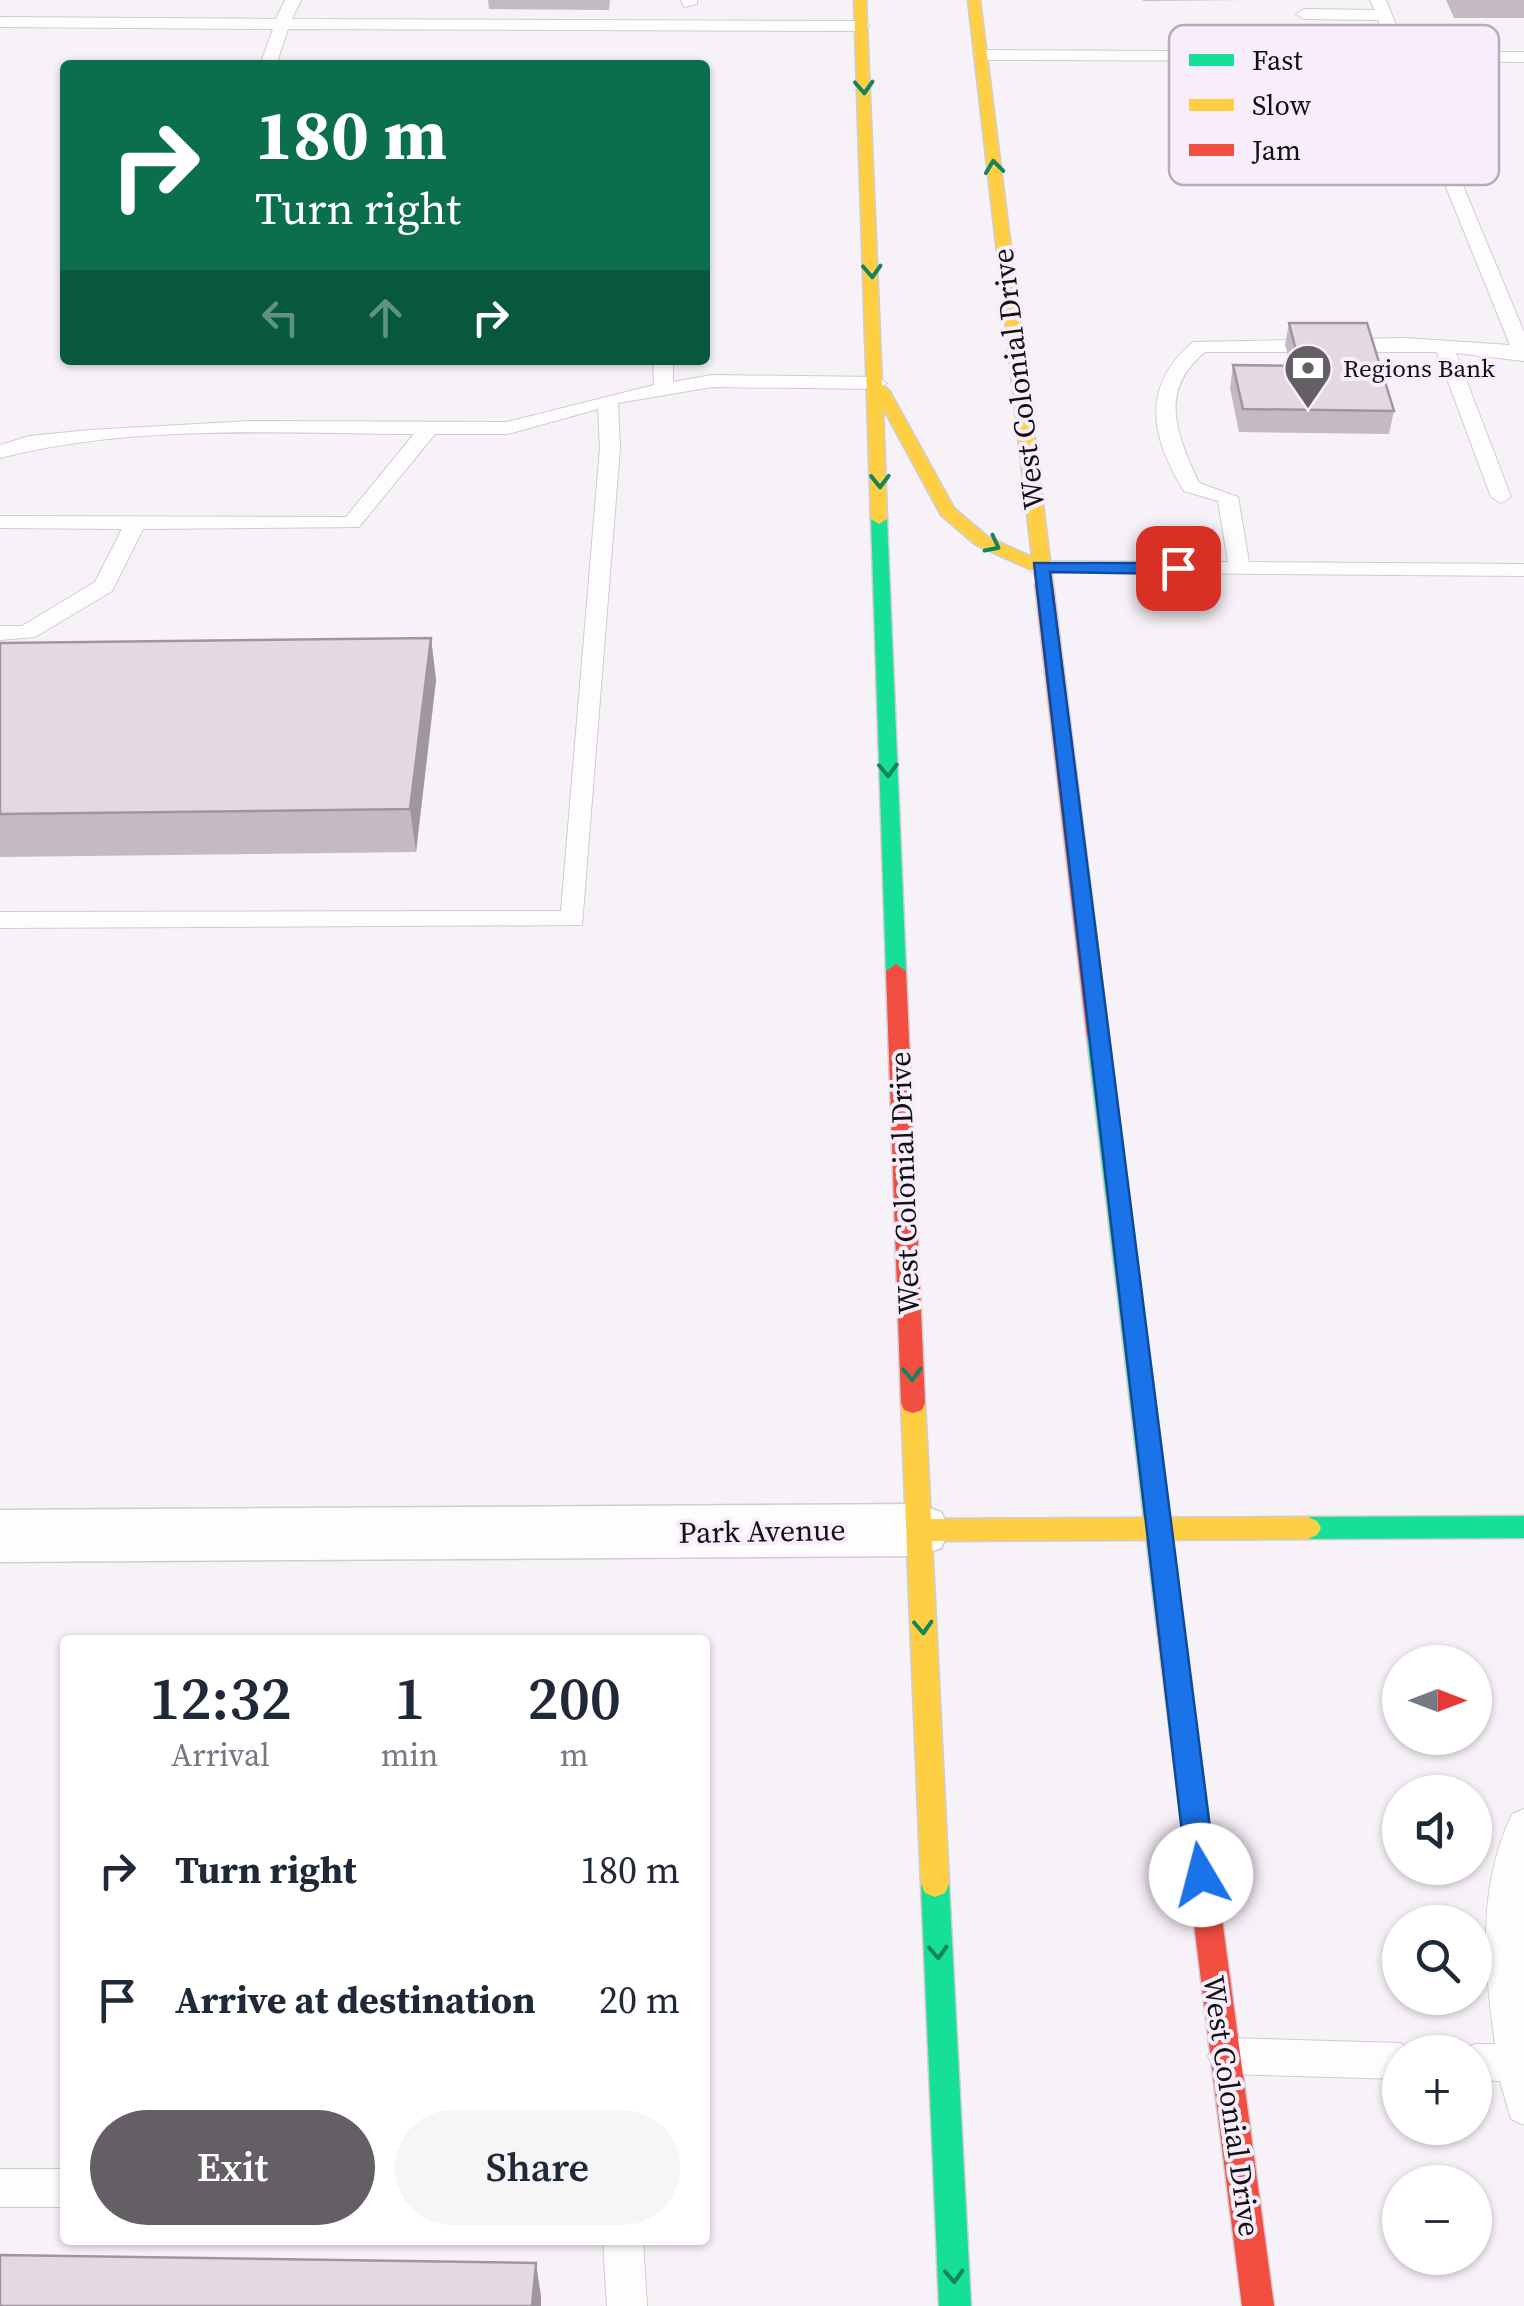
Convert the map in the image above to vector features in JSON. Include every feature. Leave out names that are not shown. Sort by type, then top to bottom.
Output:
[{"type":"main road","name":"West Colonial Drive","points":[[860,0],[878,383],[919,1530],[955,2306]]},
{"type":"main road","name":"West Colonial Drive","points":[[974,0],[1157,1529],[1258,2306]]},
{"type":"main road","points":[[878,383],[948,511],[982,541],[1040,567]]},
{"type":"main road","name":"Park Avenue","points":[[919,1530],[1524,1527]]},
{"type":"street","name":"Park Avenue","points":[[0,1536],[349,1537],[919,1530]]},
{"type":"lane","points":[[8,0],[0,18],[282,24],[398,18],[644,26],[861,26]]},
{"type":"lane","points":[[270,60],[292,0]]},
{"type":"lane","points":[[644,26],[689,2],[726,26]]},
{"type":"lane","points":[[1304,14],[1381,7]]},
{"type":"lane","points":[[981,55],[1169,55]]},
{"type":"lane","points":[[1240,569],[1228,497],[1191,487],[1180,466],[1167,406],[1170,375],[1200,346],[1258,342],[1523,353],[1454,185]]},
{"type":"lane","points":[[1445,348],[1500,497]]},
{"type":"lane","points":[[663,365],[664,388]]},
{"type":"lane","points":[[0,452],[29,442],[250,427],[508,428],[664,388],[712,381],[878,383]]},
{"type":"lane","points":[[0,920],[573,919],[610,448],[608,403]]},
{"type":"lane","points":[[0,522],[352,522],[429,428]]},
{"type":"lane","points":[[0,633],[27,632],[104,586],[136,522]]},
{"type":"lane","points":[[1040,567],[1524,570]]},
{"type":"lane","points":[[1524,1824],[1500,1912],[1515,2063],[1524,2106]]},
{"type":"lane","points":[[1225,2056],[1382,2061]]},
{"type":"lane","points":[[1492,2062],[1515,2063]]},
{"type":"lane","points":[[0,2188],[60,2188]]},
{"type":"lane","points":[[623,2245],[627,2306]]},
{"type":"building","name":"Regions Bank","points":[[1289,323],[1367,323],[1394,411],[1243,409],[1233,365],[1300,366]]},
{"type":"building","points":[[431,638],[410,809],[0,814],[0,643]]},
{"type":"building","points":[[0,2255],[536,2263],[532,2306],[0,2306]]},
{"type":"traffic: fast","points":[[879,519],[896,971]]},
{"type":"traffic: fast","points":[[1098,1037],[1169,1621]]},
{"type":"traffic: fast","points":[[1308,1528],[1524,1527]]},
{"type":"traffic: fast","points":[[935,1884],[955,2306]]},
{"type":"traffic: slow","points":[[860,0],[879,519]]},
{"type":"traffic: slow","points":[[974,0],[1044,584]]},
{"type":"traffic: slow","points":[[881,390],[947,511],[982,541],[1040,567]]},
{"type":"traffic: slow","points":[[913,1403],[935,1884]]},
{"type":"traffic: slow","points":[[919,1530],[1308,1528]]},
{"type":"traffic: jam","points":[[1044,584],[1098,1037]]},
{"type":"traffic: jam","points":[[896,971],[913,1403]]},
{"type":"traffic: jam","points":[[1169,1621],[1258,2306]]},
{"type":"place","name":"Regions Bank","points":[[1308,410]]},
{"type":"route","points":[[1178,568],[1040,567],[1201,1875]]}]
